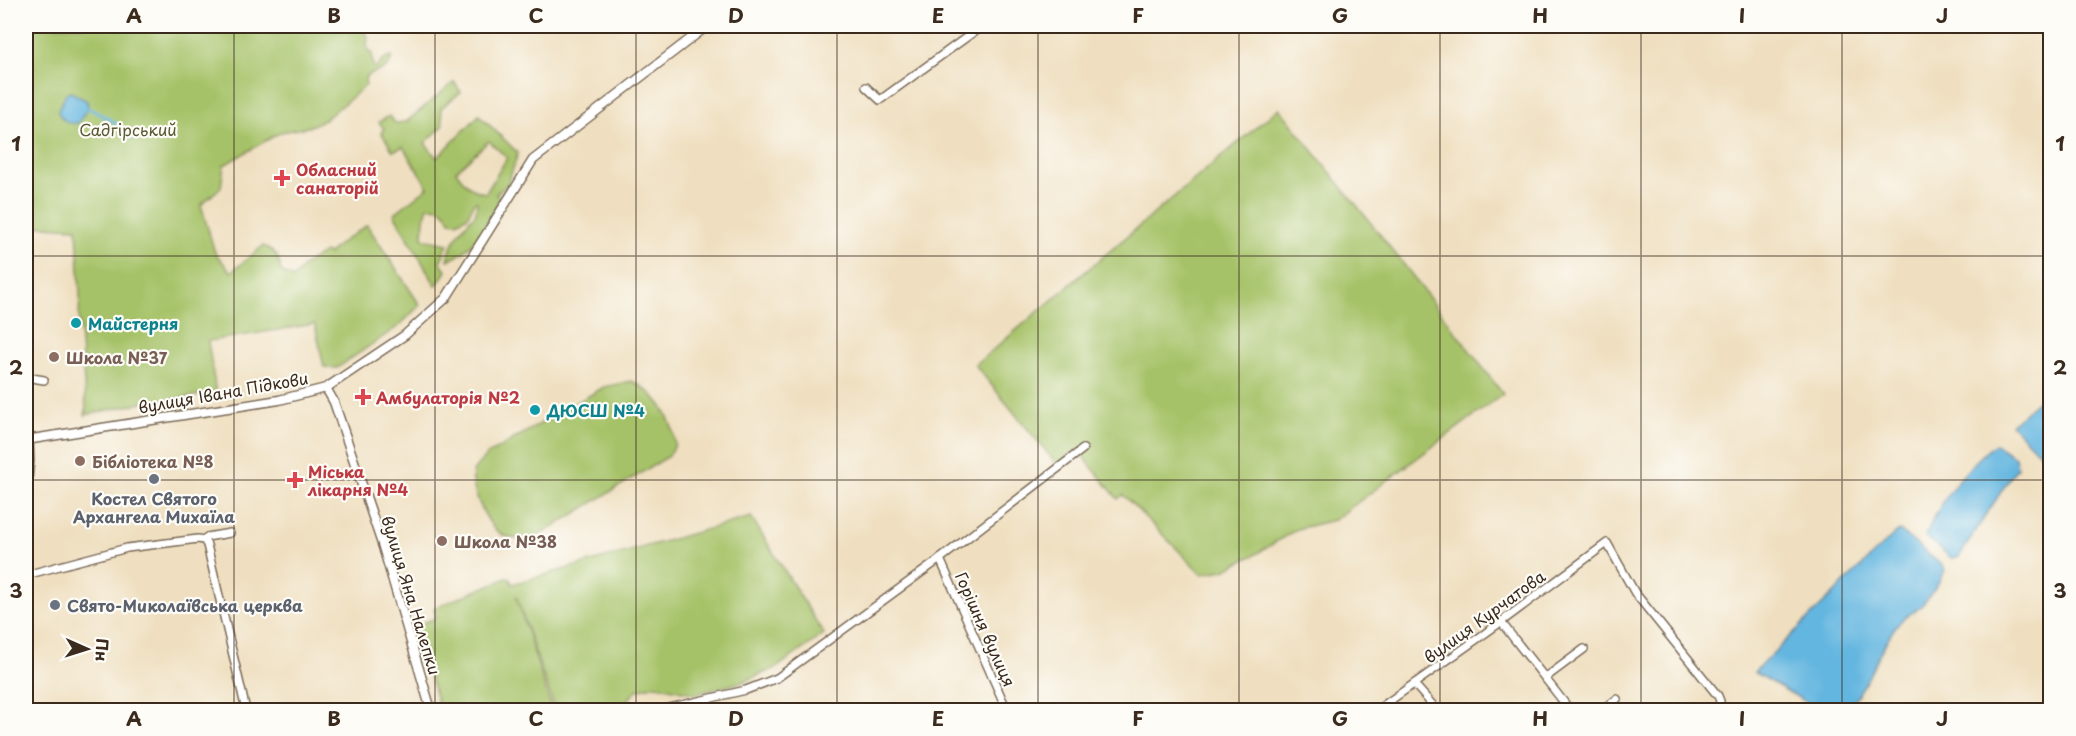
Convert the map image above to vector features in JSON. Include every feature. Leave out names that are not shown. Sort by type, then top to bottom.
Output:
[{"type":"street","name":"вулиця Івана Підкови","points":[[27,440],[273,402],[303,396],[326,388],[405,334],[446,298],[533,160],[707,26]]},
{"type":"street","points":[[963,26],[970,34]]},
{"type":"street","points":[[866,87],[880,100],[982,26]]},
{"type":"street","points":[[26,377],[44,380]]},
{"type":"street","name":"вулиця Яна Налепки","points":[[326,388],[334,402],[380,537],[431,711]]},
{"type":"street","points":[[26,499],[30,460],[27,440]]},
{"type":"street","points":[[660,711],[746,690],[777,678],[940,559],[1083,449]]},
{"type":"street","points":[[204,540],[207,537],[230,533]]},
{"type":"street","points":[[26,574],[127,548],[198,538],[204,540]]},
{"type":"street","points":[[204,540],[246,711]]},
{"type":"street","name":"вулиця Курчатова","points":[[1377,711],[1502,622],[1607,543],[1635,593],[1718,696],[1720,701],[1718,711]]},
{"type":"street","name":"Горішня вулиця","points":[[940,559],[1007,711]]},
{"type":"street","points":[[1502,622],[1570,711]]},
{"type":"street","points":[[1545,678],[1584,649]]},
{"type":"street","points":[[1414,684],[1437,711]]},
{"type":"street","points":[[1602,711],[1617,699]]},
{"type":"green space","name":"Садгірський","points":[[35,26],[368,26],[363,30],[368,36],[367,49],[372,54],[373,66],[376,68],[384,59],[392,57],[388,66],[365,78],[366,85],[324,120],[308,127],[281,132],[224,165],[221,187],[201,205],[215,253],[231,272],[263,246],[276,255],[281,271],[293,278],[306,264],[324,252],[329,254],[367,225],[420,305],[399,326],[337,368],[324,367],[315,324],[208,341],[216,393],[136,404],[85,415],[77,228],[26,225],[26,60]]},
{"type":"green space","points":[[454,82],[461,92],[441,108],[443,126],[425,143],[437,158],[479,115],[518,153],[508,184],[496,194],[500,197],[486,225],[473,243],[457,256],[448,260],[455,240],[476,213],[477,202],[474,202],[468,216],[457,222],[450,221],[442,210],[428,207],[424,219],[423,239],[448,244],[440,262],[446,271],[436,286],[394,214],[428,187],[403,147],[393,151],[381,132],[384,129],[379,122],[389,116],[395,123],[406,122]],"holes":[[[489,141],[507,158],[486,193],[468,186],[456,171]]]},
{"type":"green space","points":[[1279,108],[1503,394],[1334,520],[1297,529],[1224,570],[1202,574],[1123,495],[1118,499],[1077,449],[1058,466],[975,365]]},
{"type":"green space","points":[[632,381],[649,392],[667,415],[674,434],[675,445],[669,456],[538,536],[524,539],[501,534],[490,522],[476,495],[473,477],[474,470],[479,463],[490,453],[604,387]]},
{"type":"green space","points":[[751,517],[824,634],[776,668],[742,682],[696,694],[656,685],[637,690],[619,710],[555,710],[516,596],[552,710],[440,710],[414,626],[436,618],[434,608],[509,577],[512,584]]},
{"type":"water","points":[[71,92],[87,101],[88,108],[78,123],[66,121],[58,111],[66,94]]},
{"type":"water","points":[[2050,394],[2050,446],[2041,455],[2011,424]]},
{"type":"water","points":[[1995,444],[2015,457],[2017,467],[1959,557],[1951,558],[1925,536],[1954,486]]},
{"type":"water","points":[[1900,531],[1945,570],[1922,605],[1897,625],[1867,680],[1844,710],[1820,710],[1754,672],[1893,535]]},
{"type":"waterway","points":[[88,108],[111,120],[133,138]]},
{"type":"place","name":"Обласний санаторій","points":[[282,178]]},
{"type":"place","name":"Майстерня","points":[[76,323]]},
{"type":"place","name":"Школа №37","points":[[54,357]]},
{"type":"place","name":"Амбулаторія №2","points":[[363,397]]},
{"type":"place","name":"ДЮСШ №4","points":[[535,410]]},
{"type":"place","name":"Бібліотека №8","points":[[80,461]]},
{"type":"place","name":"Костел Святого Архангела Михаїла","points":[[154,479]]},
{"type":"place","name":"Міська лікарня №4","points":[[295,480]]},
{"type":"place","name":"Школа №38","points":[[442,541]]},
{"type":"place","name":"Свято-Миколаївська церква","points":[[55,605]]}]
